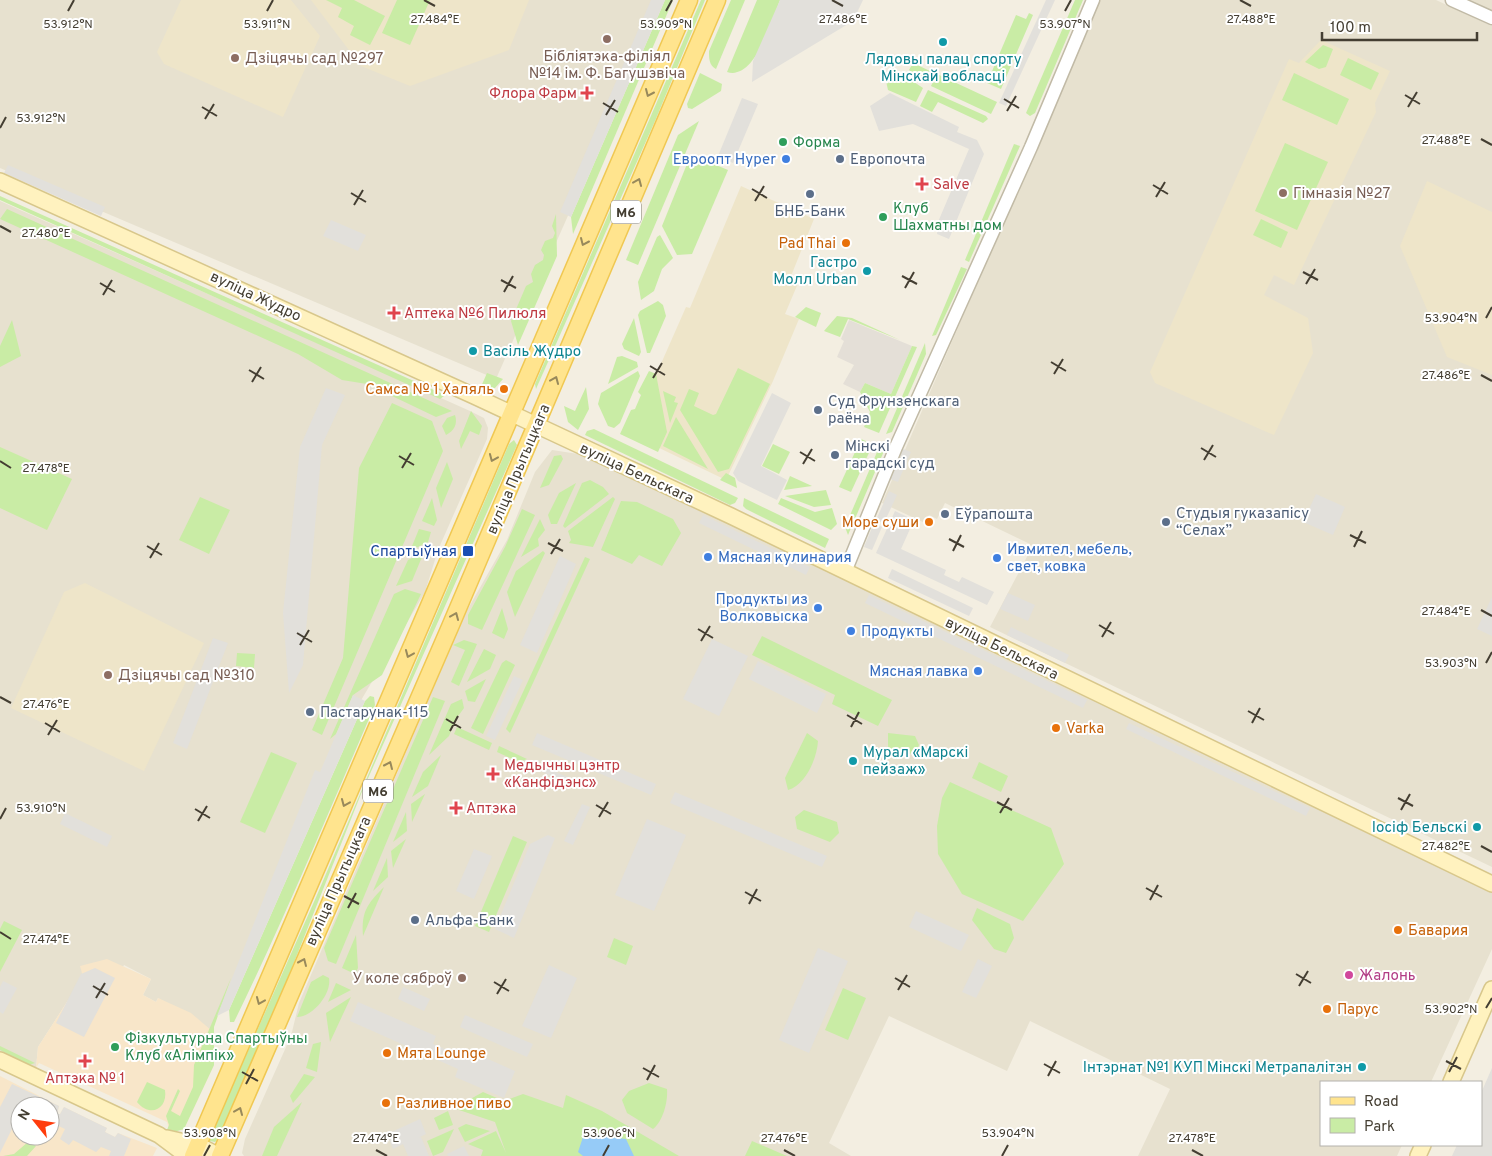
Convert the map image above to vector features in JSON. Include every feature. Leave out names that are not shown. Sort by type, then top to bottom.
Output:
[{"type":"main road","name":"вуліца Прытыцкага","points":[[193,1152],[689,0]]},
{"type":"main road","name":"вуліца Прытыцкага","points":[[220,1156],[536,425],[717,0]]},
{"type":"main road","name":"вуліца Жудро","points":[[0,181],[512,414]]},
{"type":"main road","name":"вуліца Бельскага","points":[[512,414],[845,572],[1492,884]]},
{"type":"main road","points":[[1451,1081],[1492,989]]},
{"type":"main road","points":[[0,1060],[193,1152],[220,1156]]},
{"type":"street","points":[[845,572],[896,447],[1031,147],[1093,0]]},
{"type":"street","points":[[1452,0],[1492,18]]},
{"type":"shaded area","points":[[0,0],[663,0],[496,379],[0,168]]},
{"type":"shaded area","name":"Дзіцячы сад №297","points":[[181,0],[291,0],[320,36],[283,117],[164,64],[157,52]]},
{"type":"shaded area","points":[[311,0],[529,0],[509,50],[410,86],[361,66]]},
{"type":"shaded area","points":[[651,0],[665,0],[571,217],[560,212]]},
{"type":"shaded area","points":[[780,0],[863,0],[853,21],[752,82],[753,61]]},
{"type":"shaded area","points":[[1046,0],[1055,0],[1006,106],[999,103]]},
{"type":"shaded area","points":[[1100,0],[1436,0],[1492,26],[1492,867],[990,627],[1029,553],[1030,544],[945,503],[937,519],[929,515],[925,523],[882,503]]},
{"type":"shaded area","points":[[1464,0],[1492,0],[1492,13]]},
{"type":"shaded area","name":"Гімназія №27","points":[[1321,40],[1390,71],[1375,103],[1376,112],[1294,285],[1274,275],[1264,295],[1308,318],[1313,353],[1274,435],[1155,383],[1150,372],[1289,59],[1299,63]]},
{"type":"shaded area","points":[[890,93],[959,127],[957,132],[977,140],[984,154],[949,239],[937,234],[938,222],[969,149],[913,124],[879,131],[870,106]]},
{"type":"shaded area","points":[[742,98],[758,104],[733,163],[718,156]]},
{"type":"shaded area","points":[[8,165],[105,207],[101,216],[4,173]]},
{"type":"shaded area","points":[[1427,181],[1492,212],[1492,375],[1447,357],[1400,246]]},
{"type":"shaded area","points":[[741,186],[814,219],[791,276],[799,281],[785,314],[799,319],[773,381],[726,480],[630,434],[686,307],[690,308]]},
{"type":"shaded area","points":[[0,201],[470,411],[484,418],[488,428],[487,439],[438,550],[425,592],[334,746],[211,1030],[158,998],[156,1002],[143,995],[151,979],[124,965],[123,967],[83,977],[38,1047],[36,1068],[0,1051]]},
{"type":"shaded area","points":[[331,220],[366,235],[358,251],[323,236]]},
{"type":"shaded area","points":[[849,320],[912,346],[891,394],[865,383],[860,392],[843,384],[854,365],[837,357],[844,341],[841,339]]},
{"type":"shaded area","points":[[326,388],[345,395],[322,445],[303,665],[289,693],[283,613],[300,447]]},
{"type":"shaded area","points":[[772,393],[791,403],[761,466],[787,480],[777,500],[738,481],[733,473]]},
{"type":"shaded area","points":[[903,449],[911,452],[898,482],[890,479]]},
{"type":"shaded area","points":[[552,450],[578,454],[864,587],[1492,892],[1492,949],[1431,1081],[1320,1081],[1320,1146],[1402,1146],[1397,1156],[1138,1156],[1170,1089],[1030,1021],[1007,1071],[889,1016],[829,1143],[851,1156],[244,1156],[242,1153],[245,1139],[291,1036],[299,1003],[465,614],[507,540],[535,472]]},
{"type":"shaded area","points":[[889,491],[897,495],[884,523],[876,520]]},
{"type":"shaded area","points":[[1316,494],[1345,507],[1333,535],[1303,522]]},
{"type":"shaded area","points":[[895,511],[914,520],[901,549],[946,570],[944,575],[959,582],[962,577],[994,592],[987,605],[876,553]]},
{"type":"shaded area","points":[[703,515],[810,567],[806,575],[699,523]]},
{"type":"shaded area","points":[[874,523],[882,527],[872,550],[864,547]]},
{"type":"shaded area","points":[[560,556],[576,564],[537,653],[520,645]]},
{"type":"shaded area","points":[[892,569],[973,608],[969,616],[888,578]]},
{"type":"shaded area","name":"Дзіцячы сад №310","points":[[85,583],[204,643],[144,771],[11,708],[64,592]]},
{"type":"shaded area","points":[[1008,593],[1035,605],[1028,621],[1000,609]]},
{"type":"shaded area","points":[[869,595],[1087,700],[1083,708],[865,603]]},
{"type":"shaded area","points":[[1492,597],[1492,636],[1477,629]]},
{"type":"shaded area","points":[[1011,627],[1069,655],[1065,663],[1007,635]]},
{"type":"shaded area","points":[[213,638],[228,643],[187,749],[173,743]]},
{"type":"shaded area","points":[[712,639],[748,656],[719,716],[683,699]]},
{"type":"shaded area","points":[[758,661],[826,694],[817,713],[749,679]]},
{"type":"shaded area","points":[[514,676],[523,680],[495,740],[486,736]]},
{"type":"shaded area","points":[[353,695],[365,701],[229,1010],[217,1016],[315,770],[320,772]]},
{"type":"shaded area","points":[[1129,723],[1310,808],[1306,816],[1126,729]]},
{"type":"shaded area","points":[[537,733],[656,784],[651,795],[532,745]]},
{"type":"shaded area","points":[[536,763],[576,781],[574,786],[536,769]]},
{"type":"shaded area","points":[[675,792],[827,856],[822,867],[670,803]]},
{"type":"shaded area","points":[[582,804],[590,807],[573,845],[564,841]]},
{"type":"shaded area","points":[[65,813],[112,836],[107,847],[60,824]]},
{"type":"shaded area","points":[[647,819],[686,835],[654,911],[615,895]]},
{"type":"shaded area","points":[[548,835],[555,838],[514,938],[495,929],[530,844]]},
{"type":"shaded area","points":[[474,849],[492,856],[474,899],[456,891]]},
{"type":"shaded area","points":[[916,911],[969,935],[961,951],[909,927]]},
{"type":"shaded area","points":[[818,948],[848,961],[809,1053],[779,1040]]},
{"type":"shaded area","points":[[107,959],[151,979],[143,995],[156,1002],[158,998],[191,1013],[211,1030],[214,1065],[184,1129],[170,1132],[167,1122],[39,1063],[36,1068],[38,1047],[83,977],[80,966]]},
{"type":"shaded area","points":[[978,959],[992,966],[976,998],[962,992]]},
{"type":"shaded area","points":[[549,965],[577,978],[551,1038],[522,1026]]},
{"type":"shaded area","points":[[95,968],[115,978],[84,1037],[56,1023],[81,974]]},
{"type":"shaded area","points":[[3,981],[17,988],[3,1014],[0,1012],[0,987]]},
{"type":"shaded area","points":[[403,987],[430,999],[424,1011],[398,999]]},
{"type":"shaded area","points":[[358,1002],[436,1036],[433,1044],[469,1059],[472,1052],[515,1071],[504,1098],[455,1077],[458,1069],[350,1021]]},
{"type":"shaded area","points":[[465,1015],[533,1044],[527,1057],[460,1027]]},
{"type":"shaded area","points":[[1492,1068],[1492,1156],[1452,1156],[1457,1146],[1482,1146],[1482,1091]]},
{"type":"shaded area","points":[[0,1076],[39,1096],[10,1096],[10,1146],[60,1146],[60,1114],[64,1107],[107,1128],[105,1132],[115,1137],[118,1133],[157,1148],[153,1156],[0,1156]]},
{"type":"shaded area","points":[[12,1084],[38,1096],[10,1096],[10,1133],[0,1153],[0,1107]]},
{"type":"shaded area","points":[[64,1107],[107,1128],[105,1132],[115,1137],[118,1133],[131,1139],[124,1156],[109,1156],[111,1151],[101,1147],[96,1152],[73,1140],[69,1145],[60,1139],[65,1129],[60,1127],[60,1114]]},
{"type":"shaded area","points":[[420,1119],[426,1134],[418,1138],[421,1137],[429,1156],[408,1156],[403,1144],[393,1149],[387,1134]]},
{"type":"shaded area","points":[[464,1146],[469,1156],[448,1156],[447,1154]]},
{"type":"green space","points":[[326,0],[354,0],[385,16],[370,45],[350,35],[354,26],[338,17],[342,8]]},
{"type":"green space","points":[[397,0],[430,0],[410,45],[382,33]]},
{"type":"green space","points":[[665,0],[673,0],[573,234],[571,217]]},
{"type":"green space","points":[[701,0],[705,0],[655,121],[536,389],[535,384]]},
{"type":"green space","points":[[731,0],[745,0],[716,69],[709,59],[709,51]]},
{"type":"green space","points":[[757,0],[780,0],[767,34],[754,58],[746,67],[737,72],[727,72]]},
{"type":"green space","points":[[1075,0],[1083,0],[1035,113],[1030,116],[1026,113]]},
{"type":"green space","points":[[1029,13],[1033,15],[1001,89],[987,83],[1016,15],[1026,19]]},
{"type":"green space","points":[[1323,45],[1333,49],[1326,67],[1319,69],[1305,62]]},
{"type":"green space","points":[[1348,58],[1379,73],[1371,90],[1340,75]]},
{"type":"green space","points":[[913,63],[930,71],[925,82],[909,70]]},
{"type":"green space","points":[[893,68],[923,88],[916,102],[888,90],[886,81]]},
{"type":"green space","points":[[700,73],[722,84],[721,91],[692,109],[688,108],[687,104]]},
{"type":"green space","points":[[1294,73],[1349,99],[1337,125],[1282,100]]},
{"type":"green space","points":[[937,74],[997,102],[991,114],[931,86]]},
{"type":"green space","points":[[928,90],[986,116],[988,119],[983,123],[938,102],[932,112],[920,106]]},
{"type":"green space","points":[[699,121],[638,265],[626,260],[678,135]]},
{"type":"green space","points":[[1285,143],[1328,162],[1297,230],[1255,211]]},
{"type":"green space","points":[[1014,144],[1020,146],[969,262],[965,260]]},
{"type":"green space","points":[[699,158],[728,170],[692,254],[677,255],[662,226],[687,164]]},
{"type":"green space","points":[[0,196],[444,396],[440,399],[0,200]]},
{"type":"green space","points":[[7,209],[452,411],[436,417],[367,384],[342,380],[298,354],[0,219]]},
{"type":"green space","points":[[556,214],[557,256],[518,345],[511,321],[526,286],[533,282],[531,274],[535,265],[543,260],[544,255],[541,250],[545,241],[553,238],[555,233],[552,226]]},
{"type":"green space","points":[[1261,219],[1288,232],[1281,248],[1253,235]]},
{"type":"green space","points":[[660,235],[673,258],[662,269],[654,291],[641,300],[638,282],[657,237]]},
{"type":"green space","points":[[961,267],[967,269],[936,335],[932,336]]},
{"type":"green space","points":[[658,301],[663,305],[666,316],[650,353],[647,353],[638,315],[640,311]]},
{"type":"green space","points":[[806,307],[821,313],[816,327],[795,317]]},
{"type":"green space","points":[[837,316],[852,318],[900,340],[848,319],[840,337],[824,331]]},
{"type":"green space","points":[[634,318],[641,352],[639,356],[624,349],[622,344]]},
{"type":"green space","points":[[12,320],[21,356],[0,367],[0,346]]},
{"type":"green space","points":[[925,343],[926,354],[892,432],[886,434]]},
{"type":"green space","points":[[912,346],[917,347],[879,433],[864,427],[870,412],[860,392],[865,383],[891,394]]},
{"type":"green space","points":[[622,356],[637,362],[638,367],[608,384],[617,357]]},
{"type":"green space","points":[[738,368],[770,384],[729,469],[718,472],[680,410],[689,389],[699,393],[694,406],[713,415],[716,414]]},
{"type":"green space","points":[[638,371],[640,376],[620,423],[614,428],[608,426],[598,404],[601,393]]},
{"type":"green space","points":[[649,371],[656,374],[667,432],[658,452],[620,434],[631,410],[635,409],[641,395],[638,392]]},
{"type":"green space","points":[[487,373],[503,379],[495,388],[480,389]]},
{"type":"green space","points":[[586,387],[589,409],[578,430],[568,422],[564,406],[575,411]]},
{"type":"green space","points":[[663,391],[676,397],[674,402],[678,403],[670,423]]},
{"type":"green space","points":[[392,403],[432,421],[443,451],[322,735],[312,730],[343,658],[359,468]]},
{"type":"green space","points":[[471,411],[482,426],[479,435],[470,431],[461,449],[459,441]]},
{"type":"green space","points":[[455,415],[455,427],[446,435],[442,426],[447,418]]},
{"type":"green space","points":[[676,417],[708,469],[663,446]]},
{"type":"green space","points":[[594,429],[738,498],[735,503],[730,505],[585,435],[587,431]]},
{"type":"green space","points":[[861,439],[873,444],[851,492],[839,487]]},
{"type":"green space","points":[[514,440],[517,445],[361,794],[289,975],[219,1139],[215,1142],[210,1141],[210,1137],[317,895],[509,444]]},
{"type":"green space","points":[[773,444],[790,452],[779,474],[762,466]]},
{"type":"green space","points":[[880,445],[884,451],[848,535],[845,527]]},
{"type":"green space","points":[[0,447],[72,479],[47,530],[0,508]]},
{"type":"green space","points":[[561,455],[563,459],[549,485],[540,488],[554,456]]},
{"type":"green space","points":[[447,462],[453,479],[441,508],[436,488]]},
{"type":"green space","points":[[726,473],[735,478],[737,488],[720,480]]},
{"type":"green space","points":[[790,476],[812,486],[784,490]]},
{"type":"green space","points":[[590,480],[603,487],[609,494],[565,528],[563,526],[582,483]]},
{"type":"green space","points":[[576,483],[557,524],[551,524],[548,515],[559,493]]},
{"type":"green space","points":[[826,490],[831,505],[814,507],[785,496]]},
{"type":"green space","points":[[200,497],[230,510],[209,554],[179,540]]},
{"type":"green space","points":[[613,497],[615,499],[593,547],[569,543],[571,540],[568,531]]},
{"type":"green space","points":[[432,498],[437,520],[434,526],[422,521]]},
{"type":"green space","points":[[744,498],[829,539],[825,548],[746,509],[743,506]]},
{"type":"green space","points":[[781,498],[815,512],[832,508],[837,524],[831,530],[778,504]]},
{"type":"green space","points":[[621,501],[637,502],[673,519],[681,533],[662,566],[639,555],[632,564],[601,550]]},
{"type":"green space","points":[[522,509],[535,515],[482,630],[468,624],[468,615],[505,547]]},
{"type":"green space","points":[[540,519],[545,530],[538,539],[539,546],[521,557]]},
{"type":"green space","points":[[419,529],[431,532],[428,542],[410,551]]},
{"type":"green space","points":[[543,551],[545,553],[515,617],[507,592],[516,571]]},
{"type":"green space","points":[[424,552],[412,581],[396,586],[408,560]]},
{"type":"green space","points":[[585,557],[590,559],[510,733],[506,729]]},
{"type":"green space","points":[[405,589],[421,594],[382,675],[353,695],[336,734],[330,739],[394,594]]},
{"type":"green space","points":[[502,608],[508,629],[504,639],[492,633]]},
{"type":"green space","points":[[762,636],[892,700],[878,726],[832,704],[835,695],[752,655]]},
{"type":"green space","points":[[464,640],[477,644],[459,686],[451,682],[465,650],[453,645]]},
{"type":"green space","points":[[484,649],[496,655],[490,669],[467,682]]},
{"type":"green space","points":[[237,653],[255,654],[254,668],[236,666]]},
{"type":"green space","points":[[506,660],[515,665],[483,734],[471,728],[502,663]]},
{"type":"green space","points":[[486,679],[475,702],[468,701],[465,691]]},
{"type":"green space","points":[[370,696],[374,697],[375,705],[271,944],[234,1022],[230,1022],[229,1010],[365,701]]},
{"type":"green space","points":[[433,697],[445,701],[336,964],[328,961],[324,948]]},
{"type":"green space","points":[[462,699],[464,708],[456,719],[449,736],[429,755],[451,704]]},
{"type":"green space","points":[[457,727],[492,743],[489,750],[454,734]]},
{"type":"green space","points":[[807,733],[818,741],[813,763],[800,783],[788,790],[785,778]]},
{"type":"green space","points":[[888,733],[915,736],[919,745],[910,754],[888,754]]},
{"type":"green space","points":[[499,746],[527,759],[519,762],[497,752]]},
{"type":"green space","points":[[271,752],[297,763],[265,833],[240,822]]},
{"type":"green space","points":[[441,755],[428,786],[412,797],[423,772]]},
{"type":"green space","points":[[979,762],[1008,776],[1001,792],[972,778]]},
{"type":"green space","points":[[950,782],[1051,828],[1064,864],[1023,921],[962,894],[938,854],[937,826],[942,798]]},
{"type":"green space","points":[[425,794],[412,822],[411,804]]},
{"type":"green space","points":[[804,810],[837,822],[839,833],[830,842],[797,829],[795,817]]},
{"type":"green space","points":[[406,812],[407,831],[393,842]]},
{"type":"green space","points":[[513,836],[527,842],[489,932],[475,926]]},
{"type":"green space","points":[[406,839],[393,868],[391,851]]},
{"type":"green space","points":[[387,858],[388,877],[373,891]]},
{"type":"green space","points":[[384,887],[363,936],[363,921],[366,909],[373,898]]},
{"type":"green space","points":[[977,908],[1010,924],[1014,938],[1006,953],[994,949],[972,920]]},
{"type":"green space","points":[[4,921],[22,930],[0,972],[0,929]]},
{"type":"green space","points":[[356,935],[358,968],[355,974],[342,968]]},
{"type":"green space","points":[[614,938],[633,946],[626,965],[607,957]]},
{"type":"green space","points":[[323,975],[329,978],[328,990],[324,997],[315,1009],[303,1016],[297,1017],[311,982]]},
{"type":"green space","points":[[231,978],[214,1027],[214,1065],[184,1129],[174,1132],[167,1130],[169,1125],[166,1116],[178,1089],[180,1091],[171,1111],[180,1116],[193,1087],[194,1065]]},
{"type":"green space","points":[[336,983],[351,990],[328,1002]]},
{"type":"green space","points":[[843,988],[866,998],[848,1040],[825,1030]]},
{"type":"green space","points":[[351,997],[330,1042],[326,1013]]},
{"type":"green space","points":[[321,1042],[317,1072],[306,1068],[313,1044]]},
{"type":"green space","points":[[0,1046],[35,1063],[29,1065],[0,1050]]},
{"type":"green space","points":[[304,1074],[315,1077],[293,1103],[290,1096]]},
{"type":"green space","points":[[147,1082],[165,1090],[164,1102],[157,1109],[147,1110],[137,1102]]},
{"type":"green space","points":[[649,1083],[667,1089],[664,1111],[657,1126],[653,1129],[627,1113],[622,1100],[629,1091]]},
{"type":"green space","points":[[483,1092],[504,1101],[523,1094],[563,1108],[566,1095],[602,1111],[679,1156],[481,1156],[483,1150],[468,1144],[496,1131],[506,1153],[495,1122],[456,1109],[456,1107]]},
{"type":"green space","points":[[302,1102],[277,1156],[262,1156],[274,1127]]},
{"type":"green space","points":[[448,1111],[453,1125],[439,1130],[434,1118]]},
{"type":"green space","points":[[466,1124],[490,1131],[465,1142],[458,1128]]},
{"type":"green space","points":[[454,1129],[443,1152],[433,1156],[427,1141]]},
{"type":"green space","points":[[752,1141],[787,1156],[745,1156]]},
{"type":"green space","points":[[23,1146],[36,1146],[27,1156],[3,1156],[14,1154]]},
{"type":"water","points":[[584,1134],[626,1139],[634,1156],[583,1156],[578,1152]]},
{"type":"place","name":"Бібліятэка-філіял №14 ім. Ф. Багушэвіча","points":[[607,39]]},
{"type":"place","name":"Лядовы палац спорту Мінскай вобласці","points":[[943,42]]},
{"type":"place","name":"Дзіцячы сад №297","points":[[235,58]]},
{"type":"place","name":"Флора Фарм","points":[[587,93]]},
{"type":"place","name":"Форма","points":[[783,142]]},
{"type":"place","name":"Евроопт Hyper","points":[[786,159]]},
{"type":"place","name":"Европочта","points":[[840,159]]},
{"type":"place","name":"Salve","points":[[922,184]]},
{"type":"place","name":"Гімназія №27","points":[[1283,193]]},
{"type":"place","name":"БНБ-Банк","points":[[810,194]]},
{"type":"place","name":"Клуб Шахматны дом","points":[[883,217]]},
{"type":"place","name":"Pad Thai","points":[[846,243]]},
{"type":"place","name":"Гастро Молл Urban","points":[[867,271]]},
{"type":"place","name":"Аптека №6 Пилюля","points":[[394,313]]},
{"type":"place","name":"Васіль Жудро","points":[[473,351]]},
{"type":"place","name":"Самса № 1 Халяль","points":[[504,389]]},
{"type":"place","name":"Суд Фрунзенскага раёна","points":[[818,410]]},
{"type":"place","name":"Мінскі гарадскі суд","points":[[835,455]]},
{"type":"place","name":"Еўрапошта","points":[[945,514]]},
{"type":"place","name":"Море суши","points":[[929,522]]},
{"type":"place","name":"Студыя гуказапісу “Селах”","points":[[1166,522]]},
{"type":"place","name":"Спартыўная","points":[[468,551]]},
{"type":"place","name":"Мясная кулинария","points":[[708,557]]},
{"type":"place","name":"Ивмител, мебель, свет, ковка","points":[[997,558]]},
{"type":"place","name":"Продукты из Волковыска","points":[[818,608]]},
{"type":"place","name":"Продукты","points":[[851,631]]},
{"type":"place","name":"Мясная лавка","points":[[978,671]]},
{"type":"place","name":"Дзіцячы сад №310","points":[[108,675]]},
{"type":"place","name":"Пастарунак-115","points":[[310,712]]},
{"type":"place","name":"Varka","points":[[1056,728]]},
{"type":"place","name":"Мурал «Марскі пейзаж»","points":[[853,761]]},
{"type":"place","name":"Медычны цэнтр «Канфідэнс»","points":[[493,774]]},
{"type":"place","name":"Аптэка","points":[[456,808]]},
{"type":"place","name":"Іосіф Бельскі","points":[[1477,827]]},
{"type":"place","name":"Альфа-Банк","points":[[415,920]]},
{"type":"place","name":"Бавария","points":[[1398,930]]},
{"type":"place","name":"Жалонь","points":[[1349,975]]},
{"type":"place","name":"У коле сяброў","points":[[462,978]]},
{"type":"place","name":"Парус","points":[[1327,1009]]},
{"type":"place","name":"Фізкультурна Спартыўны Клуб «Алімпік»","points":[[115,1047]]},
{"type":"place","name":"Мята Lounge","points":[[387,1053]]},
{"type":"place","name":"Аптэка № 1","points":[[85,1061]]},
{"type":"place","name":"Інтэрнат №1 КУП Мінскі Метрапалітэн","points":[[1362,1067]]},
{"type":"place","name":"Разливное пиво","points":[[386,1103]]}]
